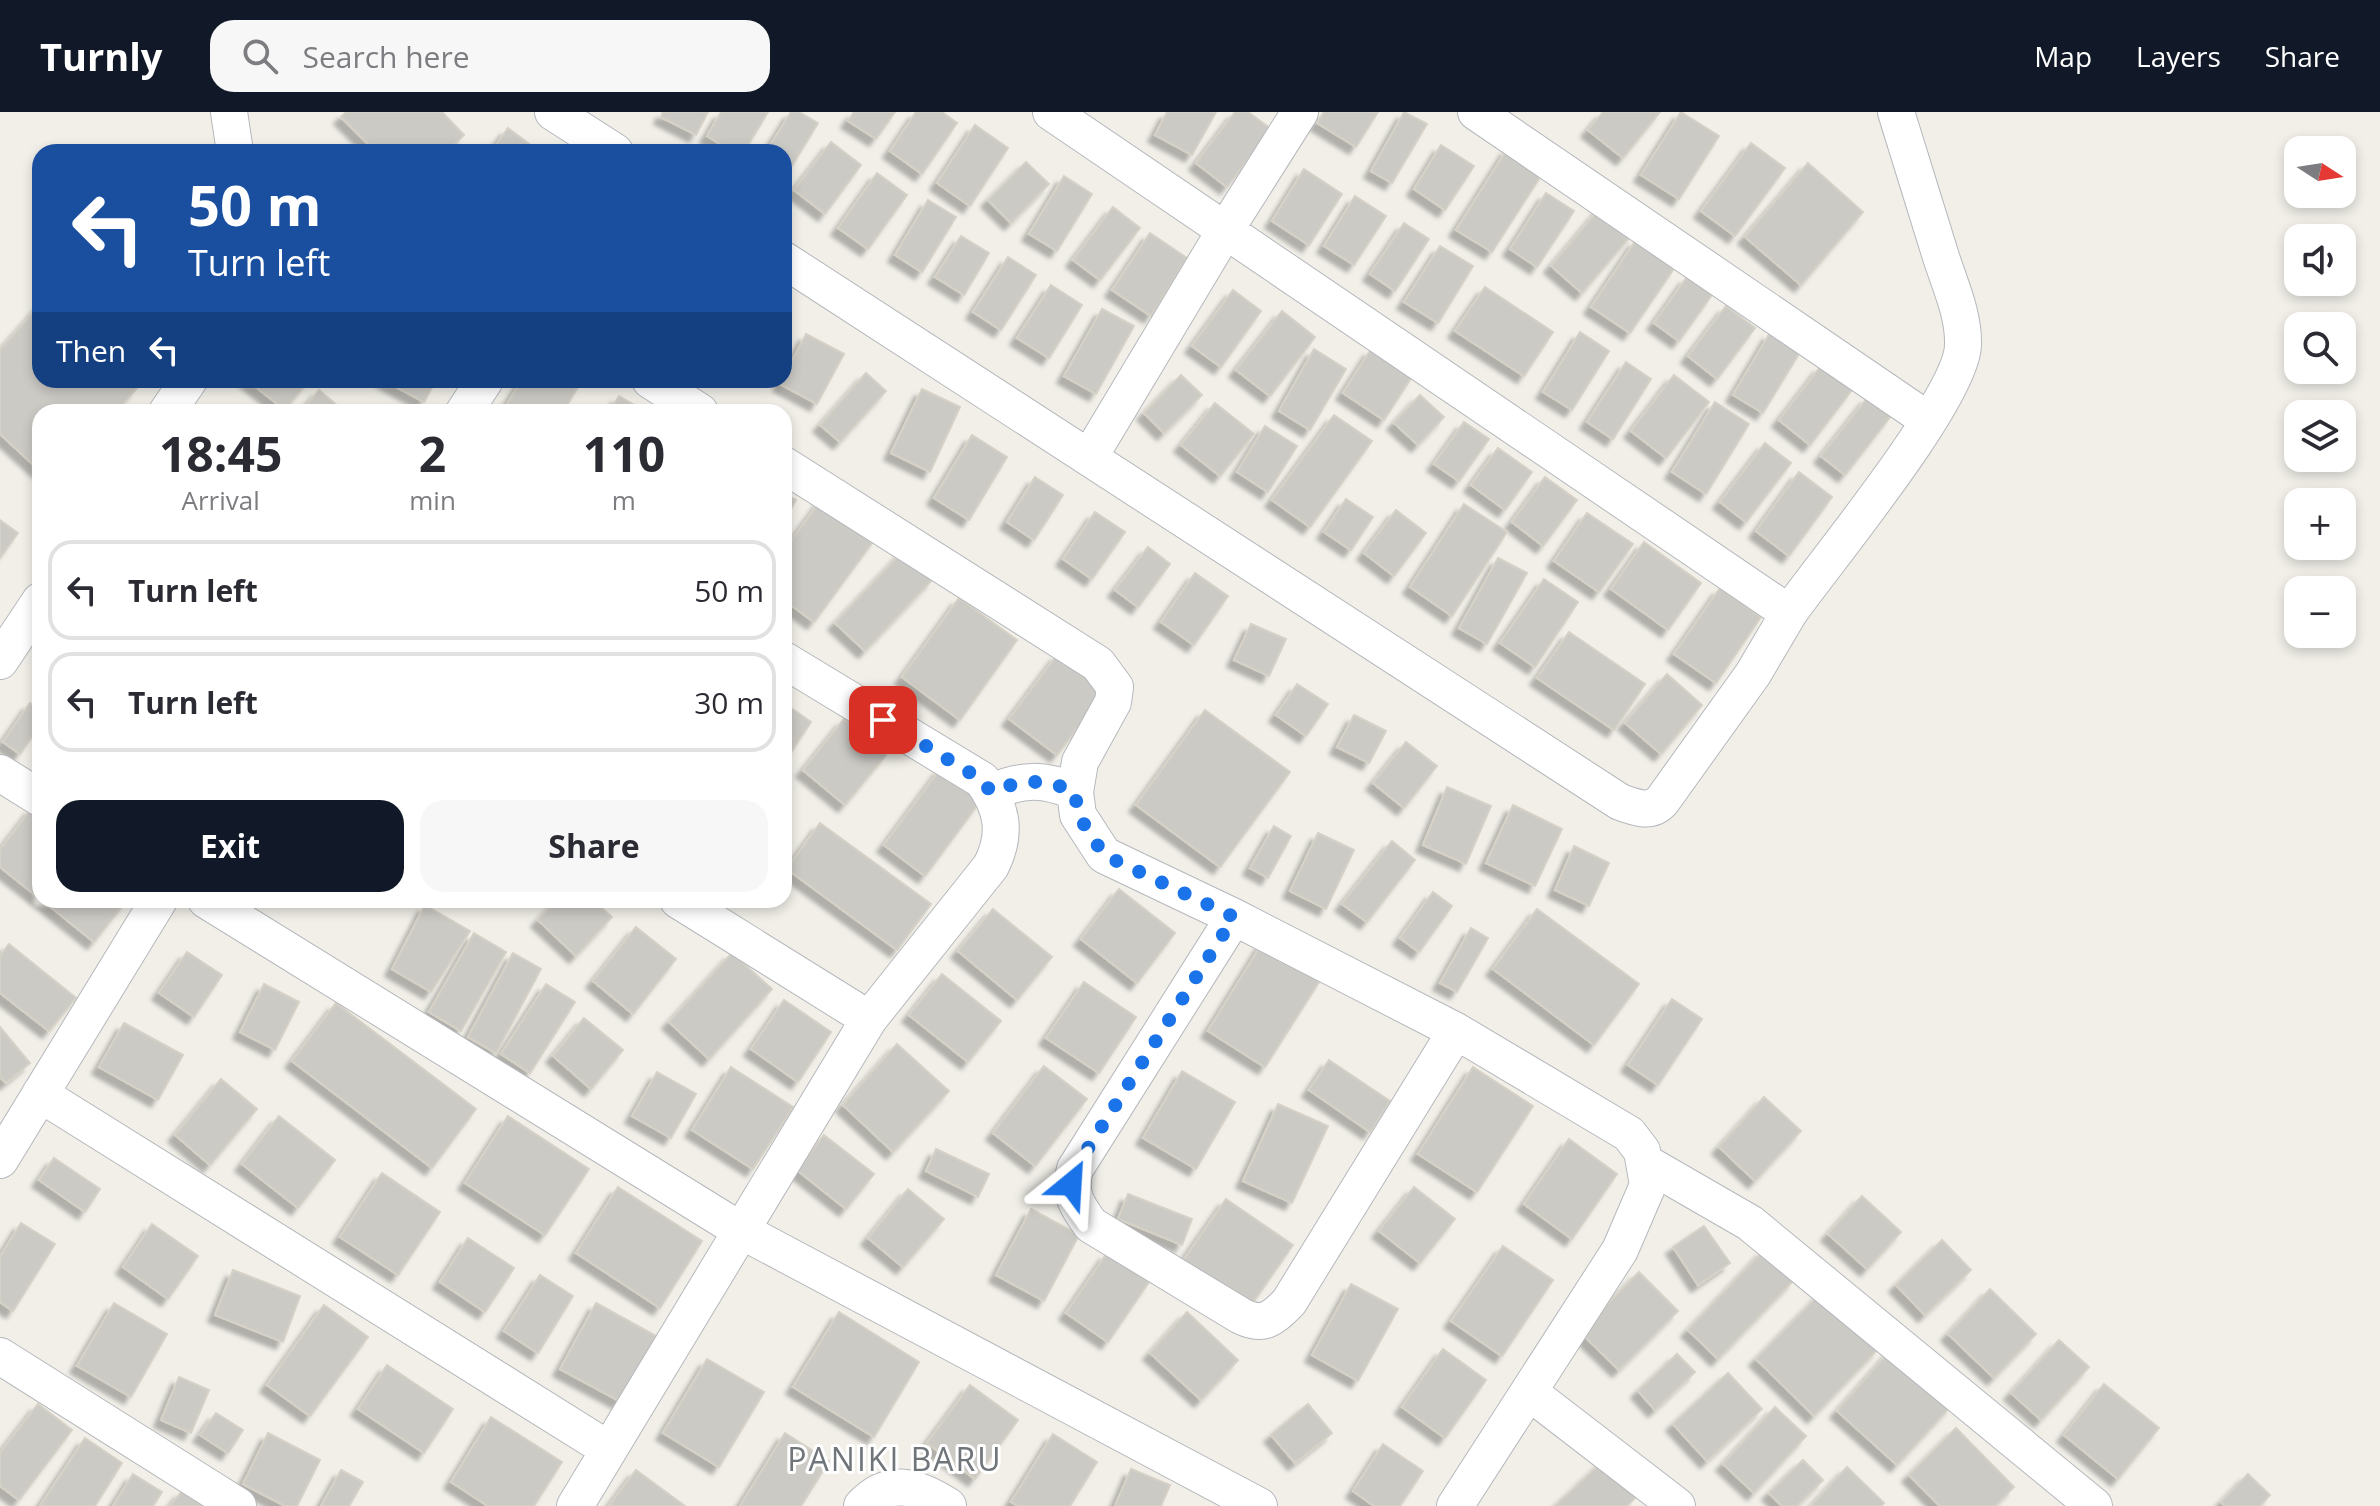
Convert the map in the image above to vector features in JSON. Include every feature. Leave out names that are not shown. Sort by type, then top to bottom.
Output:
[{"type":"street","points":[[229,112],[234,144]]},
{"type":"street","points":[[553,112],[603,144]]},
{"type":"street","points":[[1051,112],[1789,613]]},
{"type":"street","points":[[1090,456],[1300,112]]},
{"type":"street","points":[[1476,112],[1928,420]]},
{"type":"street","points":[[792,265],[1620,802],[1645,809],[1656,808],[1753,674],[1789,613],[1944,399],[1959,367],[1963,343],[1957,307],[1896,112]]},
{"type":"street","points":[[662,388],[688,404]]},
{"type":"street","points":[[792,470],[1098,664],[1115,687],[1113,702],[1080,762],[1075,792],[1078,815],[1104,855],[1234,917],[1456,1031],[1629,1134],[1642,1151],[1648,1185],[1620,1250],[1455,1506]]},
{"type":"street","points":[[0,661],[32,613]]},
{"type":"street","points":[[575,1506],[869,1019],[991,866],[1001,846],[1001,816],[982,780],[792,665]]},
{"type":"street","points":[[0,773],[32,793]]},
{"type":"street","points":[[991,792],[1010,784],[1042,779],[1075,792]]},
{"type":"street","points":[[0,1160],[154,908]]},
{"type":"street","points":[[219,908],[740,1230],[1259,1506]]},
{"type":"street","points":[[691,908],[869,1019]]},
{"type":"street","points":[[1234,917],[1075,1169],[1071,1184],[1075,1204],[1091,1225],[1241,1316],[1255,1323],[1267,1321],[1289,1302],[1456,1031]]},
{"type":"street","points":[[40,1094],[608,1449]]},
{"type":"street","points":[[1646,1163],[1750,1223],[2094,1506]]},
{"type":"street","points":[[0,1356],[238,1506]]},
{"type":"street","points":[[1529,1392],[1677,1506]]},
{"type":"street","points":[[862,1506],[878,1490],[896,1486],[931,1495],[948,1506]]},
{"type":"building","points":[[346,112],[442,112],[464,135],[455,144],[368,144],[341,117]]},
{"type":"building","points":[[663,112],[708,112],[696,135],[661,117]]},
{"type":"building","points":[[721,112],[768,112],[749,144],[720,144],[707,136]]},
{"type":"building","points":[[791,112],[799,112],[818,123],[792,166],[792,144],[771,144]]},
{"type":"building","points":[[854,112],[895,112],[876,139],[848,121]]},
{"type":"building","points":[[916,112],[942,112],[957,123],[922,174],[890,151]]},
{"type":"building","points":[[1167,112],[1216,112],[1192,155],[1155,135]]},
{"type":"building","points":[[1235,112],[1248,112],[1271,129],[1227,187],[1196,163]]},
{"type":"building","points":[[1324,112],[1378,112],[1356,147],[1317,123]]},
{"type":"building","points":[[1404,112],[1427,124],[1392,183],[1371,171]]},
{"type":"building","points":[[1603,112],[1660,112],[1623,158],[1588,130]]},
{"type":"building","points":[[1681,112],[1719,136],[1679,199],[1641,175]]},
{"type":"building","points":[[975,125],[1008,148],[970,206],[937,183]]},
{"type":"building","points":[[508,128],[529,144],[497,144]]},
{"type":"building","points":[[831,142],[861,165],[825,214],[794,190]]},
{"type":"building","points":[[1751,143],[1785,168],[1735,236],[1701,211]]},
{"type":"building","points":[[1441,145],[1474,166],[1445,210],[1414,189]]},
{"type":"building","points":[[1508,148],[1544,171],[1492,252],[1456,230]]},
{"type":"building","points":[[1026,162],[1049,184],[1011,223],[988,200]]},
{"type":"building","points":[[1808,163],[1863,212],[1801,285],[1745,237]]},
{"type":"building","points":[[1304,169],[1342,194],[1309,245],[1272,221]]},
{"type":"building","points":[[877,173],[907,195],[868,249],[838,228]]},
{"type":"building","points":[[1064,176],[1092,194],[1057,251],[1029,234]]},
{"type":"building","points":[[1546,193],[1574,211],[1537,267],[1510,249]]},
{"type":"building","points":[[1355,196],[1386,216],[1354,265],[1324,246]]},
{"type":"building","points":[[928,200],[956,217],[922,272],[895,255]]},
{"type":"building","points":[[1602,206],[1634,232],[1582,293],[1551,266]]},
{"type":"building","points":[[1113,207],[1140,228],[1100,280],[1073,260]]},
{"type":"building","points":[[1404,223],[1429,239],[1395,291],[1370,274]]},
{"type":"building","points":[[1150,233],[1187,258],[1151,316],[1112,290]]},
{"type":"building","points":[[961,236],[989,253],[964,295],[935,277]]},
{"type":"building","points":[[1636,240],[1675,267],[1630,333],[1591,307]]},
{"type":"building","points":[[1440,246],[1473,266],[1438,323],[1404,302]]},
{"type":"building","points":[[1008,257],[1036,275],[1001,330],[973,312]]},
{"type":"building","points":[[1687,277],[1712,295],[1679,341],[1654,323]]},
{"type":"building","points":[[1051,285],[1082,305],[1049,358],[1017,338]]},
{"type":"building","points":[[1485,287],[1553,332],[1524,376],[1455,331]]},
{"type":"building","points":[[1233,290],[1261,311],[1221,367],[1192,346]]},
{"type":"building","points":[[1726,306],[1755,328],[1717,379],[1688,356]]},
{"type":"building","points":[[1102,309],[1134,326],[1096,394],[1064,376]]},
{"type":"building","points":[[1282,311],[1315,337],[1270,396],[1236,370]]},
{"type":"building","points":[[32,314],[32,388],[137,388],[123,404],[32,404],[32,464],[0,434],[0,350]]},
{"type":"building","points":[[1580,332],[1609,351],[1572,410],[1543,392]]},
{"type":"building","points":[[1770,333],[1800,352],[1763,413],[1733,395]]},
{"type":"building","points":[[806,334],[844,354],[817,404],[787,388],[792,388],[792,361]]},
{"type":"building","points":[[1314,349],[1346,369],[1310,430],[1279,411]]},
{"type":"building","points":[[1371,349],[1413,375],[1384,420],[1343,393]]},
{"type":"building","points":[[1626,362],[1651,379],[1613,439],[1587,422]]},
{"type":"building","points":[[1821,366],[1852,390],[1810,445],[1779,420]]},
{"type":"building","points":[[866,373],[886,391],[840,442],[820,425]]},
{"type":"building","points":[[1181,375],[1202,395],[1164,433],[1144,413]]},
{"type":"building","points":[[1674,375],[1709,402],[1666,458],[1631,431]]},
{"type":"building","points":[[257,388],[303,388],[290,404],[277,404]]},
{"type":"building","points":[[398,388],[432,388],[424,402]]},
{"type":"building","points":[[517,388],[577,388],[568,404],[507,404]]},
{"type":"building","points":[[922,389],[960,407],[930,472],[891,453]]},
{"type":"building","points":[[319,390],[335,404],[308,404]]},
{"type":"building","points":[[1420,395],[1444,417],[1418,445],[1394,423]]},
{"type":"building","points":[[619,396],[632,404],[614,404]]},
{"type":"building","points":[[1868,397],[1891,416],[1845,475],[1821,456]]},
{"type":"building","points":[[1715,402],[1749,424],[1706,494],[1672,472]]},
{"type":"building","points":[[1215,403],[1254,434],[1220,476],[1181,445]]},
{"type":"building","points":[[1334,415],[1372,441],[1310,527],[1272,500]]},
{"type":"building","points":[[1464,422],[1489,439],[1459,481],[1434,464]]},
{"type":"building","points":[[1265,426],[1297,446],[1268,492],[1237,472]]},
{"type":"building","points":[[972,435],[1007,457],[969,520],[934,498]]},
{"type":"building","points":[[1765,443],[1791,463],[1746,522],[1720,502]]},
{"type":"building","points":[[1498,448],[1532,472],[1505,510],[1471,485]]},
{"type":"building","points":[[1799,472],[1832,497],[1789,556],[1756,531]]},
{"type":"building","points":[[1035,477],[1063,495],[1034,540],[1007,522]]},
{"type":"building","points":[[1545,477],[1577,500],[1543,546],[1512,522]]},
{"type":"building","points":[[1346,499],[1373,517],[1351,550],[1324,532]]},
{"type":"building","points":[[821,500],[875,539],[814,622],[792,606],[792,540]]},
{"type":"building","points":[[1464,504],[1507,532],[1452,616],[1410,587]]},
{"type":"building","points":[[1396,510],[1426,533],[1394,576],[1364,553]]},
{"type":"building","points":[[1095,512],[1125,532],[1092,579],[1063,559]]},
{"type":"building","points":[[1587,513],[1633,544],[1599,592],[1554,561]]},
{"type":"building","points":[[0,520],[18,533],[0,558]]},
{"type":"building","points":[[1644,542],[1701,583],[1668,630],[1611,589]]},
{"type":"building","points":[[1148,547],[1170,564],[1138,607],[1115,590]]},
{"type":"building","points":[[903,551],[933,579],[865,651],[835,623]]},
{"type":"building","points":[[1498,558],[1527,573],[1487,644],[1459,628]]},
{"type":"building","points":[[1195,573],[1228,596],[1194,645],[1161,622]]},
{"type":"building","points":[[1544,579],[1578,602],[1535,667],[1500,643]]},
{"type":"building","points":[[1720,588],[1761,617],[1716,683],[1674,654]]},
{"type":"building","points":[[959,598],[1017,640],[960,720],[902,677]]},
{"type":"building","points":[[1251,624],[1286,639],[1269,676],[1234,660]]},
{"type":"building","points":[[1569,632],[1645,684],[1614,730],[1537,678]]},
{"type":"building","points":[[1058,654],[1106,690],[1057,755],[1009,719]]},
{"type":"building","points":[[1667,674],[1702,705],[1661,754],[1625,723]]},
{"type":"building","points":[[1297,684],[1328,704],[1306,736],[1276,715]]},
{"type":"building","points":[[30,703],[32,704],[32,737],[20,754],[3,742]]},
{"type":"building","points":[[792,709],[811,722],[792,751]]},
{"type":"building","points":[[1205,710],[1290,772],[1220,867],[1136,805]]},
{"type":"building","points":[[1354,715],[1386,731],[1369,763],[1337,747]]},
{"type":"building","points":[[844,719],[886,755],[845,805],[803,770]]},
{"type":"building","points":[[1406,742],[1437,766],[1404,808],[1373,783]]},
{"type":"building","points":[[941,768],[982,799],[925,876],[884,845]]},
{"type":"building","points":[[1447,787],[1491,806],[1466,864],[1423,845]]},
{"type":"building","points":[[1513,805],[1562,829],[1535,886],[1486,863]]},
{"type":"building","points":[[32,808],[32,893],[0,867],[0,850]]},
{"type":"building","points":[[820,823],[931,904],[897,950],[792,873],[792,862]]},
{"type":"building","points":[[1274,826],[1291,836],[1268,878],[1250,868]]},
{"type":"building","points":[[1318,833],[1354,850],[1326,909],[1290,891]]},
{"type":"building","points":[[1392,841],[1415,860],[1367,922],[1342,904]]},
{"type":"building","points":[[1574,846],[1609,863],[1589,906],[1555,890]]},
{"type":"building","points":[[1119,889],[1175,933],[1137,983],[1081,939]]},
{"type":"building","points":[[1433,892],[1452,906],[1419,952],[1400,938]]},
{"type":"building","points":[[52,908],[121,908],[94,942]]},
{"type":"building","points":[[423,908],[430,908],[470,931],[431,992],[392,969]]},
{"type":"building","points":[[549,908],[602,908],[612,917],[576,956],[538,920]]},
{"type":"building","points":[[993,909],[1052,957],[1017,1000],[958,951]]},
{"type":"building","points":[[1537,909],[1639,984],[1594,1045],[1493,969]]},
{"type":"building","points":[[636,927],[676,959],[633,1014],[593,981]]},
{"type":"building","points":[[1471,928],[1488,938],[1457,992],[1440,983]]},
{"type":"building","points":[[474,933],[506,952],[461,1031],[429,1012]]},
{"type":"building","points":[[1263,942],[1321,979],[1265,1067],[1208,1031]]},
{"type":"building","points":[[9,944],[76,998],[49,1031],[0,993],[0,956]]},
{"type":"building","points":[[187,952],[222,975],[194,1017],[159,993]]},
{"type":"building","points":[[513,953],[541,969],[496,1053],[468,1037]]},
{"type":"building","points":[[732,953],[772,989],[709,1059],[669,1022]]},
{"type":"building","points":[[942,974],[1001,1021],[968,1062],[909,1015]]},
{"type":"building","points":[[1084,982],[1136,1017],[1099,1073],[1046,1038]]},
{"type":"building","points":[[264,984],[299,1002],[275,1050],[240,1032]]},
{"type":"building","points":[[546,984],[575,1002],[530,1073],[501,1054]]},
{"type":"building","points":[[1672,999],[1702,1019],[1658,1085],[1628,1065]]},
{"type":"building","points":[[784,1000],[831,1032],[798,1082],[751,1049]]},
{"type":"building","points":[[336,1003],[476,1109],[432,1168],[292,1061]]},
{"type":"building","points":[[584,1018],[623,1050],[591,1089],[553,1056]]},
{"type":"building","points":[[124,1023],[183,1055],[158,1100],[99,1067]]},
{"type":"building","points":[[0,1027],[30,1063],[6,1083],[0,1077]]},
{"type":"building","points":[[897,1044],[949,1091],[893,1152],[843,1105]]},
{"type":"building","points":[[1329,1060],[1390,1101],[1370,1132],[1309,1090]]},
{"type":"building","points":[[1044,1066],[1087,1099],[1035,1166],[993,1133]]},
{"type":"building","points":[[731,1067],[793,1107],[753,1169],[692,1130]]},
{"type":"building","points":[[1473,1067],[1533,1106],[1477,1192],[1418,1154]]},
{"type":"building","points":[[1182,1071],[1235,1102],[1196,1169],[1143,1138]]},
{"type":"building","points":[[657,1072],[696,1094],[671,1138],[632,1116]]},
{"type":"building","points":[[221,1079],[257,1109],[210,1165],[175,1135]]},
{"type":"building","points":[[1764,1097],[1801,1131],[1755,1181],[1719,1147]]},
{"type":"building","points":[[1278,1104],[1328,1126],[1292,1203],[1243,1181]]},
{"type":"building","points":[[279,1116],[335,1160],[298,1208],[242,1164]]},
{"type":"building","points":[[508,1116],[589,1169],[545,1235],[465,1183]]},
{"type":"building","points":[[824,1135],[874,1174],[846,1209],[797,1170]]},
{"type":"building","points":[[1569,1139],[1617,1174],[1572,1239],[1524,1204]]},
{"type":"building","points":[[936,1149],[989,1174],[978,1197],[926,1171]]},
{"type":"building","points":[[54,1158],[100,1189],[85,1212],[39,1180]]},
{"type":"building","points":[[382,1173],[440,1212],[398,1275],[340,1237]]},
{"type":"building","points":[[618,1187],[702,1241],[660,1308],[576,1253]]},
{"type":"building","points":[[1414,1187],[1455,1219],[1420,1263],[1379,1231]]},
{"type":"building","points":[[908,1189],[944,1219],[903,1267],[868,1238]]},
{"type":"building","points":[[1128,1194],[1192,1219],[1182,1245],[1118,1219]]},
{"type":"building","points":[[1862,1196],[1901,1232],[1867,1269],[1828,1234]]},
{"type":"building","points":[[1226,1199],[1293,1245],[1247,1311],[1180,1265]]},
{"type":"building","points":[[1031,1209],[1079,1235],[1044,1301],[996,1275]]},
{"type":"building","points":[[21,1223],[55,1244],[13,1311],[0,1302],[0,1257]]},
{"type":"building","points":[[152,1224],[198,1256],[168,1299],[123,1267]]},
{"type":"building","points":[[1704,1226],[1730,1263],[1698,1285],[1673,1247]]},
{"type":"building","points":[[468,1238],[514,1268],[485,1312],[440,1282]]},
{"type":"building","points":[[1942,1240],[1971,1270],[1925,1315],[1896,1285]]},
{"type":"building","points":[[1503,1246],[1553,1280],[1502,1356],[1451,1321]]},
{"type":"building","points":[[1764,1250],[1794,1280],[1718,1359],[1688,1330]]},
{"type":"building","points":[[1107,1253],[1149,1282],[1108,1342],[1066,1313]]},
{"type":"building","points":[[233,1270],[300,1296],[283,1342],[215,1315]]},
{"type":"building","points":[[1639,1272],[1678,1311],[1619,1370],[1580,1332]]},
{"type":"building","points":[[540,1275],[573,1296],[538,1353],[504,1331]]},
{"type":"building","points":[[1351,1284],[1398,1309],[1358,1381],[1312,1355]]},
{"type":"building","points":[[1990,1289],[2036,1334],[1994,1378],[1948,1334]]},
{"type":"building","points":[[1822,1292],[1879,1348],[1814,1416],[1756,1359]]},
{"type":"building","points":[[114,1303],[167,1334],[131,1397],[77,1366]]},
{"type":"building","points":[[596,1303],[656,1336],[621,1402],[560,1369]]},
{"type":"building","points":[[324,1305],[368,1337],[310,1416],[267,1385]]},
{"type":"building","points":[[839,1312],[919,1362],[874,1437],[793,1387]]},
{"type":"building","points":[[1187,1312],[1238,1360],[1201,1400],[1150,1353]]},
{"type":"building","points":[[2059,1340],[2089,1367],[2041,1420],[2011,1393]]},
{"type":"building","points":[[1443,1349],[1486,1380],[1445,1438],[1402,1407]]},
{"type":"building","points":[[1891,1350],[1951,1406],[1897,1465],[1837,1411]]},
{"type":"building","points":[[1677,1354],[1695,1372],[1655,1410],[1638,1391]]},
{"type":"building","points":[[707,1359],[764,1392],[719,1467],[663,1433]]},
{"type":"building","points":[[387,1365],[453,1409],[424,1453],[358,1409]]},
{"type":"building","points":[[1728,1373],[1762,1409],[1707,1461],[1673,1424]]},
{"type":"building","points":[[179,1377],[209,1390],[191,1433],[161,1420]]},
{"type":"building","points":[[2104,1384],[2159,1428],[2118,1479],[2064,1435]]},
{"type":"building","points":[[970,1385],[1018,1420],[975,1479],[927,1443]]},
{"type":"building","points":[[38,1404],[72,1430],[19,1500],[0,1486],[0,1453]]},
{"type":"building","points":[[1308,1404],[1332,1433],[1295,1463],[1271,1435]]},
{"type":"building","points":[[1775,1407],[1806,1436],[1754,1493],[1723,1464]]},
{"type":"building","points":[[216,1413],[243,1430],[228,1453],[200,1435]]},
{"type":"building","points":[[491,1417],[562,1462],[534,1506],[488,1506],[451,1482]]},
{"type":"building","points":[[1956,1428],[2014,1487],[1995,1506],[1940,1506],[1909,1475]]},
{"type":"building","points":[[268,1433],[320,1460],[297,1506],[285,1506],[243,1484]]},
{"type":"building","points":[[785,1433],[829,1461],[801,1506],[740,1506]]},
{"type":"building","points":[[1053,1434],[1097,1462],[1070,1506],[1018,1506],[1011,1502]]},
{"type":"building","points":[[85,1438],[122,1463],[95,1506],[40,1506]]},
{"type":"building","points":[[1383,1444],[1423,1471],[1400,1506],[1374,1506],[1353,1491]]},
{"type":"building","points":[[1803,1460],[1823,1480],[1797,1506],[1782,1506],[1769,1493]]},
{"type":"building","points":[[1603,1461],[1636,1497],[1627,1506],[1555,1506]]},
{"type":"building","points":[[1847,1467],[1884,1503],[1881,1506],[1811,1506]]},
{"type":"building","points":[[1131,1469],[1170,1485],[1161,1506],[1115,1506]]},
{"type":"building","points":[[341,1470],[363,1482],[349,1506],[321,1506]]},
{"type":"building","points":[[636,1470],[685,1506],[609,1506]]},
{"type":"building","points":[[133,1474],[162,1492],[153,1506],[113,1506]]},
{"type":"building","points":[[2248,1474],[2270,1495],[2260,1506],[2225,1506],[2221,1502]]},
{"type":"building","points":[[182,1491],[203,1506],[170,1506]]},
{"type":"district","name":"PANIKI BARU","points":[[895,1458]]},
{"type":"route","points":[[883,720],[982,780],[991,792],[1010,784],[1042,779],[1075,792],[1078,815],[1086,832],[1104,855],[1234,917],[1075,1169],[1071,1184]]}]
